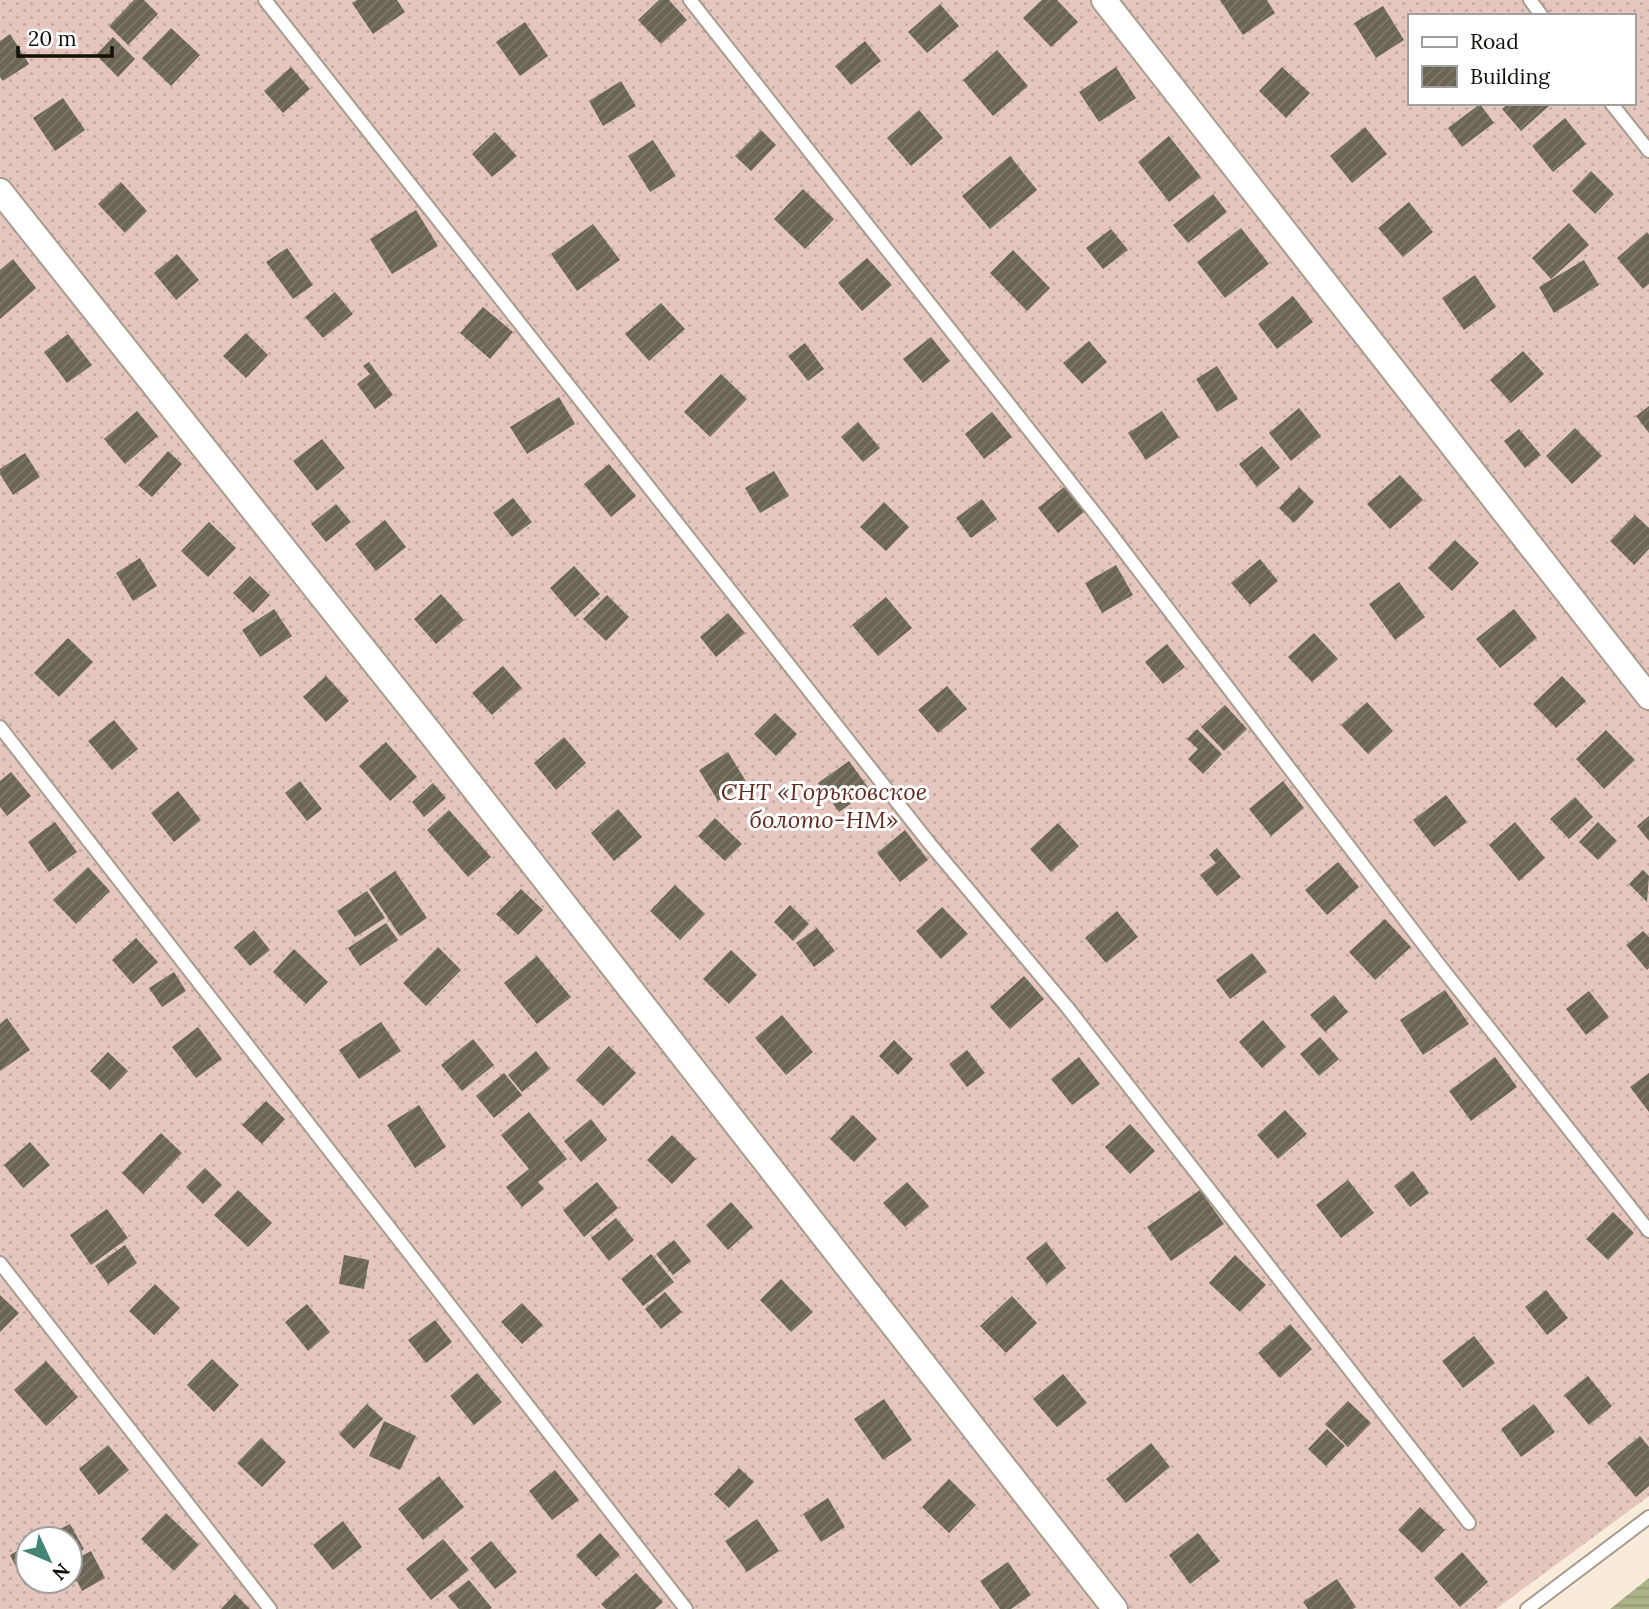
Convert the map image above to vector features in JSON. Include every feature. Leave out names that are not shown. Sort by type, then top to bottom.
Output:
[{"type":"street","points":[[1104,0],[1649,697]]},
{"type":"street","points":[[0,191],[432,735],[1115,1609]]},
{"type":"lane","points":[[265,0],[930,844],[1068,1007],[1469,1523]]},
{"type":"lane","points":[[691,0],[1101,521],[1437,962],[1649,1231]]},
{"type":"lane","points":[[1613,105],[1649,151]]},
{"type":"lane","points":[[0,727],[686,1609]]},
{"type":"lane","points":[[0,1263],[270,1609]]},
{"type":"lane","points":[[1527,1609],[1649,1517]]},
{"type":"green space","name":"СНТ «Горьковское болото-НМ»","points":[[0,0],[1649,0],[1649,1496],[1496,1609],[0,1609]]},
{"type":"shaded area","points":[[1649,1578],[1649,1609],[1610,1609]]},
{"type":"building","points":[[134,0],[144,0],[158,14],[128,45],[109,26]]},
{"type":"building","points":[[357,0],[397,0],[405,12],[373,34],[352,3]]},
{"type":"building","points":[[659,0],[669,0],[687,20],[661,44],[638,20]]},
{"type":"building","points":[[1042,0],[1057,0],[1078,22],[1051,47],[1023,18]]},
{"type":"building","points":[[1220,0],[1267,0],[1275,13],[1243,35]]},
{"type":"building","points":[[940,4],[959,26],[927,53],[908,32]]},
{"type":"building","points":[[1383,6],[1404,40],[1376,58],[1354,23]]},
{"type":"building","points":[[525,22],[548,56],[520,76],[496,42]]},
{"type":"building","points":[[171,28],[200,55],[171,86],[142,58]]},
{"type":"building","points":[[10,34],[29,64],[3,81],[0,77],[0,41]]},
{"type":"building","points":[[113,37],[135,59],[118,77],[96,55]]},
{"type":"building","points":[[865,41],[881,61],[851,85],[835,66]]},
{"type":"building","points":[[997,50],[1028,86],[993,116],[963,80]]},
{"type":"building","points":[[291,67],[310,89],[283,113],[264,91]]},
{"type":"building","points":[[1116,67],[1136,98],[1099,122],[1079,92]]},
{"type":"building","points":[[1282,67],[1310,93],[1286,118],[1259,91]]},
{"type":"building","points":[[621,81],[636,106],[603,126],[589,101]]},
{"type":"building","points":[[63,98],[85,130],[55,151],[33,118]]},
{"type":"building","points":[[1479,105],[1494,123],[1462,147],[1448,128]]},
{"type":"building","points":[[1507,105],[1549,106],[1521,131],[1502,109]]},
{"type":"building","points":[[919,110],[943,138],[911,166],[887,138]]},
{"type":"building","points":[[1565,118],[1586,144],[1553,172],[1532,146]]},
{"type":"building","points":[[1365,127],[1387,154],[1352,183],[1330,156]]},
{"type":"building","points":[[761,130],[776,145],[751,171],[735,156]]},
{"type":"building","points":[[495,132],[517,156],[492,177],[472,154]]},
{"type":"building","points":[[1169,136],[1201,177],[1169,202],[1138,162]]},
{"type":"building","points":[[653,140],[676,176],[650,192],[628,156]]},
{"type":"building","points":[[1010,156],[1037,190],[990,229],[962,196]]},
{"type":"building","points":[[1591,171],[1614,194],[1595,214],[1572,191]]},
{"type":"building","points":[[121,182],[147,211],[125,233],[98,204]]},
{"type":"building","points":[[803,189],[834,219],[805,249],[774,219]]},
{"type":"building","points":[[1213,194],[1227,212],[1188,243],[1173,225]]},
{"type":"building","points":[[1409,202],[1433,232],[1403,257],[1378,228]]},
{"type":"building","points":[[416,210],[438,246],[392,274],[370,239]]},
{"type":"building","points":[[1569,223],[1589,245],[1551,279],[1532,258]]},
{"type":"building","points":[[593,224],[620,260],[577,291],[551,254]]},
{"type":"building","points":[[1241,228],[1269,264],[1225,298],[1197,262]]},
{"type":"building","points":[[1111,229],[1128,250],[1103,269],[1086,248]]},
{"type":"building","points":[[1647,232],[1649,284],[1643,289],[1617,258]]},
{"type":"building","points":[[287,248],[313,285],[293,299],[266,262]]},
{"type":"building","points":[[1013,250],[1050,288],[1027,311],[990,273]]},
{"type":"building","points":[[177,254],[199,280],[176,300],[154,273]]},
{"type":"building","points":[[867,258],[892,285],[862,311],[838,283]]},
{"type":"building","points":[[13,259],[36,288],[0,319],[0,270]]},
{"type":"building","points":[[1584,260],[1599,285],[1554,313],[1539,287]]},
{"type":"building","points":[[1475,275],[1496,307],[1464,330],[1442,298]]},
{"type":"building","points":[[335,292],[353,314],[323,338],[305,317]]},
{"type":"building","points":[[1293,296],[1313,322],[1277,349],[1258,324]]},
{"type":"building","points":[[661,303],[685,329],[649,361],[625,334]]},
{"type":"building","points":[[483,307],[513,332],[490,359],[460,333]]},
{"type":"building","points":[[246,333],[268,355],[246,378],[223,356]]},
{"type":"building","points":[[68,334],[92,365],[67,383],[44,352]]},
{"type":"building","points":[[931,337],[950,361],[923,383],[903,359]]},
{"type":"building","points":[[1089,341],[1107,362],[1082,384],[1063,363]]},
{"type":"building","points":[[805,343],[824,369],[808,381],[788,356]]},
{"type":"building","points":[[1523,351],[1544,374],[1511,403],[1490,380]]},
{"type":"building","points":[[369,362],[393,395],[375,409],[357,384],[370,374],[363,366]]},
{"type":"building","points":[[1217,366],[1238,399],[1217,412],[1196,379]]},
{"type":"building","points":[[721,374],[747,399],[710,437],[684,412]]},
{"type":"building","points":[[559,397],[575,424],[527,454],[510,427]]},
{"type":"building","points":[[1649,406],[1649,433],[1636,416]]},
{"type":"building","points":[[1299,408],[1321,436],[1291,461],[1269,433]]},
{"type":"building","points":[[137,411],[158,436],[125,464],[104,439]]},
{"type":"building","points":[[1162,411],[1179,437],[1146,460],[1128,433]]},
{"type":"building","points":[[992,412],[1012,437],[984,459],[965,434]]},
{"type":"building","points":[[858,422],[880,448],[863,462],[841,437]]},
{"type":"building","points":[[1575,428],[1602,456],[1572,484],[1546,456]]},
{"type":"building","points":[[1519,429],[1541,455],[1525,468],[1504,441]]},
{"type":"building","points":[[322,439],[345,468],[317,491],[293,461]]},
{"type":"building","points":[[1262,446],[1280,468],[1257,487],[1239,464]]},
{"type":"building","points":[[168,451],[182,464],[152,497],[138,485]]},
{"type":"building","points":[[25,453],[40,477],[13,495],[0,474],[0,469]]},
{"type":"building","points":[[609,464],[636,496],[611,517],[584,484]]},
{"type":"building","points":[[774,471],[789,496],[760,513],[745,488]]},
{"type":"building","points":[[1400,475],[1423,500],[1390,529],[1367,504]]},
{"type":"building","points":[[1064,487],[1084,512],[1058,533],[1038,508]]},
{"type":"building","points":[[1299,487],[1314,502],[1294,523],[1279,508]]},
{"type":"building","points":[[513,498],[532,522],[512,537],[493,513]]},
{"type":"building","points":[[982,499],[997,519],[971,538],[956,518]]},
{"type":"building","points":[[884,502],[909,527],[886,551],[860,527]]},
{"type":"building","points":[[336,504],[351,522],[326,542],[311,524]]},
{"type":"building","points":[[1635,515],[1649,528],[1649,549],[1634,565],[1610,541]]},
{"type":"building","points":[[385,520],[406,547],[376,571],[355,544]]},
{"type":"building","points":[[209,522],[236,548],[208,577],[181,551]]},
{"type":"building","points":[[1455,540],[1479,563],[1452,591],[1428,568]]},
{"type":"building","points":[[140,558],[157,586],[133,601],[116,573]]},
{"type":"building","points":[[1260,559],[1278,581],[1250,605],[1231,583]]},
{"type":"building","points":[[1116,565],[1133,595],[1102,613],[1085,583]]},
{"type":"building","points":[[574,566],[600,594],[575,617],[550,588]]},
{"type":"building","points":[[250,576],[270,595],[253,613],[233,593]]},
{"type":"building","points":[[1399,582],[1425,617],[1395,640],[1369,604]]},
{"type":"building","points":[[441,594],[464,620],[436,644],[414,619]]},
{"type":"building","points":[[607,595],[629,617],[606,641],[583,619]]},
{"type":"building","points":[[886,597],[912,628],[878,656],[852,625]]},
{"type":"building","points":[[274,609],[292,636],[260,657],[242,630]]},
{"type":"building","points":[[1514,609],[1537,638],[1500,668],[1476,639]]},
{"type":"building","points":[[728,613],[745,633],[716,657],[700,637]]},
{"type":"building","points":[[1314,633],[1338,659],[1312,682],[1288,657]]},
{"type":"building","points":[[68,638],[93,662],[59,697],[34,673]]},
{"type":"building","points":[[1167,644],[1185,667],[1163,684],[1145,662]]},
{"type":"building","points":[[503,666],[522,688],[492,715],[472,693]]},
{"type":"building","points":[[326,676],[349,701],[326,722],[303,697]]},
{"type":"building","points":[[1562,676],[1586,701],[1556,728],[1533,704]]},
{"type":"building","points":[[947,686],[967,709],[938,733],[918,710]]},
{"type":"building","points":[[1367,702],[1393,731],[1368,754],[1341,725]]},
{"type":"building","points":[[1225,705],[1247,729],[1224,751],[1201,727]]},
{"type":"building","points":[[775,713],[797,734],[776,756],[754,734]]},
{"type":"building","points":[[114,720],[138,749],[112,770],[88,741]]},
{"type":"building","points":[[1197,729],[1222,754],[1203,774],[1188,759],[1198,749],[1187,739]]},
{"type":"building","points":[[1606,730],[1635,760],[1604,789],[1576,759]]},
{"type":"building","points":[[564,737],[586,763],[556,790],[534,763]]},
{"type":"building","points":[[386,742],[417,777],[390,801],[359,766]]},
{"type":"building","points":[[728,752],[747,783],[718,801],[699,770]]},
{"type":"building","points":[[849,761],[870,790],[839,812],[818,783]]},
{"type":"building","points":[[11,772],[31,796],[7,816],[0,807],[0,781]]},
{"type":"building","points":[[300,781],[322,809],[307,821],[285,793]]},
{"type":"building","points":[[1283,781],[1304,808],[1271,836],[1249,809]]},
{"type":"building","points":[[433,783],[446,798],[424,817],[412,802]]},
{"type":"building","points":[[178,791],[201,820],[174,842],[151,813]]},
{"type":"building","points":[[1446,795],[1467,822],[1434,847],[1413,820]]},
{"type":"building","points":[[1575,797],[1593,817],[1569,839],[1550,819]]},
{"type":"building","points":[[618,809],[642,837],[614,861],[591,833]]},
{"type":"building","points":[[449,810],[491,857],[468,877],[427,830]]},
{"type":"building","points":[[1649,816],[1649,841],[1637,826]]},
{"type":"building","points":[[715,818],[742,844],[725,861],[698,836]]},
{"type":"building","points":[[55,822],[77,852],[49,872],[28,842]]},
{"type":"building","points":[[1515,822],[1545,858],[1519,881],[1489,845]]},
{"type":"building","points":[[1598,822],[1617,841],[1598,860],[1579,842]]},
{"type":"building","points":[[1058,823],[1079,846],[1051,872],[1030,849]]},
{"type":"building","points":[[905,830],[928,860],[900,882],[877,853]]},
{"type":"building","points":[[1217,848],[1241,877],[1217,896],[1200,875],[1216,863],[1209,855]]},
{"type":"building","points":[[1338,862],[1359,887],[1327,915],[1305,890]]},
{"type":"building","points":[[88,867],[110,891],[76,924],[53,900]]},
{"type":"building","points":[[1643,870],[1649,876],[1647,902],[1629,884]]},
{"type":"building","points":[[395,871],[427,918],[400,936],[369,889]]},
{"type":"building","points":[[675,885],[705,914],[680,940],[650,911]]},
{"type":"building","points":[[521,889],[543,910],[518,935],[496,914]]},
{"type":"building","points":[[367,891],[385,918],[355,937],[337,911]]},
{"type":"building","points":[[790,905],[809,924],[793,941],[774,922]]},
{"type":"building","points":[[942,907],[968,934],[941,959],[916,931]]},
{"type":"building","points":[[1117,911],[1138,937],[1106,963],[1085,938]]},
{"type":"building","points":[[1385,919],[1411,947],[1375,980],[1349,952]]},
{"type":"building","points":[[386,923],[398,940],[360,966],[348,948]]},
{"type":"building","points":[[817,928],[835,951],[814,967],[796,943]]},
{"type":"building","points":[[254,930],[270,950],[250,966],[234,947]]},
{"type":"building","points":[[1643,931],[1649,937],[1647,970],[1626,945]]},
{"type":"building","points":[[136,938],[158,962],[133,984],[112,960]]},
{"type":"building","points":[[438,947],[461,970],[426,1006],[403,983]]},
{"type":"building","points":[[294,949],[328,982],[306,1004],[273,972]]},
{"type":"building","points":[[731,950],[757,975],[729,1004],[703,979]]},
{"type":"building","points":[[1252,953],[1267,972],[1230,999],[1216,980]]},
{"type":"building","points":[[537,956],[571,997],[537,1024],[504,983]]},
{"type":"building","points":[[174,972],[186,991],[162,1007],[149,988]]},
{"type":"building","points":[[1024,976],[1044,999],[1010,1029],[990,1007]]},
{"type":"building","points":[[1445,990],[1469,1024],[1423,1055],[1400,1020]]},
{"type":"building","points":[[1589,991],[1609,1017],[1586,1035],[1566,1009]]},
{"type":"building","points":[[1334,995],[1348,1012],[1325,1032],[1310,1015]]},
{"type":"building","points":[[782,1015],[813,1052],[786,1075],[755,1038]]},
{"type":"building","points":[[7,1018],[30,1050],[0,1071],[0,1024]]},
{"type":"building","points":[[1263,1020],[1286,1047],[1262,1068],[1239,1042]]},
{"type":"building","points":[[381,1022],[401,1051],[359,1079],[339,1050]]},
{"type":"building","points":[[198,1027],[222,1059],[196,1078],[172,1047]]},
{"type":"building","points":[[1320,1037],[1339,1059],[1319,1076],[1300,1054]]},
{"type":"building","points":[[473,1039],[494,1065],[462,1091],[441,1065]]},
{"type":"building","points":[[894,1040],[913,1059],[898,1075],[879,1056]]},
{"type":"building","points":[[609,1046],[636,1073],[603,1106],[576,1080]]},
{"type":"building","points":[[967,1050],[985,1073],[967,1087],[949,1064]]},
{"type":"building","points":[[536,1051],[550,1069],[522,1092],[508,1075]]},
{"type":"building","points":[[108,1052],[128,1071],[110,1090],[90,1071]]},
{"type":"building","points":[[1079,1057],[1100,1084],[1072,1105],[1051,1079]]},
{"type":"building","points":[[1495,1057],[1517,1087],[1471,1121],[1449,1091]]},
{"type":"building","points":[[504,1073],[522,1095],[494,1118],[476,1096]]},
{"type":"building","points":[[1649,1073],[1649,1112],[1630,1087]]},
{"type":"building","points":[[266,1101],[285,1119],[262,1144],[242,1125]]},
{"type":"building","points":[[419,1105],[446,1147],[415,1168],[387,1125]]},
{"type":"building","points":[[1285,1110],[1307,1134],[1278,1159],[1257,1135]]},
{"type":"building","points":[[529,1112],[567,1159],[538,1182],[544,1189],[522,1207],[506,1187],[529,1169],[501,1135]]},
{"type":"building","points":[[853,1115],[877,1139],[854,1162],[830,1139]]},
{"type":"building","points":[[591,1119],[607,1140],[581,1162],[564,1141]]},
{"type":"building","points":[[1130,1124],[1155,1151],[1130,1174],[1105,1147]]},
{"type":"building","points":[[161,1133],[182,1153],[143,1194],[122,1173]]},
{"type":"building","points":[[672,1135],[696,1159],[672,1184],[647,1160]]},
{"type":"building","points":[[30,1142],[50,1165],[23,1188],[4,1165]]},
{"type":"building","points":[[205,1168],[222,1185],[203,1204],[186,1187]]},
{"type":"building","points":[[1413,1171],[1429,1193],[1410,1207],[1394,1186]]},
{"type":"building","points":[[1348,1180],[1374,1213],[1341,1238],[1316,1205]]},
{"type":"building","points":[[597,1182],[618,1208],[584,1237],[563,1210]]},
{"type":"building","points":[[907,1182],[929,1206],[905,1227],[883,1203]]},
{"type":"building","points":[[238,1190],[272,1223],[248,1247],[214,1215]]},
{"type":"building","points":[[1200,1190],[1224,1224],[1171,1261],[1147,1227]]},
{"type":"building","points":[[731,1202],[753,1227],[728,1250],[706,1225]]},
{"type":"building","points":[[107,1209],[128,1238],[91,1265],[70,1235]]},
{"type":"building","points":[[1613,1212],[1634,1233],[1608,1260],[1586,1239]]},
{"type":"building","points":[[616,1218],[634,1240],[609,1261],[591,1238]]},
{"type":"building","points":[[674,1240],[691,1261],[673,1275],[656,1254]]},
{"type":"building","points":[[1046,1242],[1066,1268],[1047,1284],[1026,1258]]},
{"type":"building","points":[[125,1245],[137,1263],[108,1284],[95,1266]]},
{"type":"building","points":[[651,1254],[674,1282],[643,1306],[621,1279]]},
{"type":"building","points":[[344,1255],[369,1260],[364,1289],[339,1284]]},
{"type":"building","points":[[1235,1255],[1266,1285],[1240,1312],[1209,1283]]},
{"type":"building","points":[[781,1279],[813,1312],[791,1332],[760,1300]]},
{"type":"building","points":[[155,1284],[180,1308],[154,1335],[129,1311]]},
{"type":"building","points":[[1546,1290],[1568,1318],[1547,1335],[1525,1307]]},
{"type":"building","points":[[665,1292],[682,1312],[661,1329],[645,1309]]},
{"type":"building","points":[[0,1295],[19,1313],[0,1332]]},
{"type":"building","points":[[1012,1296],[1037,1323],[1006,1353],[980,1326]]},
{"type":"building","points":[[522,1303],[543,1325],[522,1344],[501,1322]]},
{"type":"building","points":[[307,1304],[330,1332],[308,1351],[285,1322]]},
{"type":"building","points":[[435,1320],[452,1342],[426,1363],[408,1340]]},
{"type":"building","points":[[1290,1324],[1312,1349],[1280,1378],[1258,1353]]},
{"type":"building","points":[[1474,1336],[1495,1363],[1463,1388],[1442,1361]]},
{"type":"building","points":[[212,1359],[239,1385],[214,1412],[187,1385]]},
{"type":"building","points":[[46,1361],[78,1397],[46,1426],[14,1390]]},
{"type":"building","points":[[477,1373],[502,1402],[474,1425],[450,1396]]},
{"type":"building","points":[[1063,1374],[1087,1403],[1057,1427],[1033,1399]]},
{"type":"building","points":[[1588,1376],[1612,1406],[1589,1425],[1564,1395]]},
{"type":"building","points":[[884,1399],[912,1440],[883,1460],[854,1419]]},
{"type":"building","points":[[1348,1401],[1371,1423],[1348,1447],[1325,1424]]},
{"type":"building","points":[[367,1404],[383,1419],[354,1449],[339,1434]]},
{"type":"building","points":[[1534,1404],[1555,1432],[1521,1457],[1501,1429]]},
{"type":"building","points":[[384,1421],[416,1436],[400,1470],[369,1456]]},
{"type":"building","points":[[1327,1429],[1345,1446],[1326,1466],[1308,1449]]},
{"type":"building","points":[[1640,1436],[1649,1447],[1649,1486],[1636,1497],[1607,1463]]},
{"type":"building","points":[[261,1438],[286,1462],[262,1487],[237,1463]]},
{"type":"building","points":[[1151,1443],[1170,1467],[1126,1503],[1106,1479]]},
{"type":"building","points":[[108,1445],[129,1470],[99,1495],[79,1469]]},
{"type":"building","points":[[739,1468],[754,1482],[729,1508],[714,1494]]},
{"type":"building","points":[[555,1470],[579,1500],[552,1520],[529,1491]]},
{"type":"building","points":[[439,1476],[464,1507],[423,1540],[398,1509]]},
{"type":"building","points":[[949,1479],[976,1505],[949,1533],[922,1507]]},
{"type":"building","points":[[828,1498],[845,1527],[821,1542],[803,1514]]},
{"type":"building","points":[[1420,1507],[1445,1530],[1422,1553],[1398,1530]]},
{"type":"building","points":[[166,1513],[199,1545],[174,1571],[141,1539]]},
{"type":"building","points":[[757,1519],[779,1551],[747,1572],[725,1541]]},
{"type":"building","points":[[343,1521],[362,1547],[333,1570],[313,1545]]},
{"type":"building","points":[[600,1533],[620,1555],[596,1577],[576,1555]]},
{"type":"building","points":[[1198,1533],[1220,1561],[1190,1584],[1169,1555]]},
{"type":"building","points":[[443,1539],[469,1570],[431,1600],[406,1569]]},
{"type":"building","points":[[491,1541],[517,1572],[495,1589],[470,1558]]},
{"type":"building","points":[[91,1551],[105,1578],[84,1590],[84,1555]]},
{"type":"building","points":[[1462,1552],[1488,1582],[1460,1607],[1434,1578]]},
{"type":"building","points":[[1008,1562],[1031,1595],[1011,1609],[1000,1609],[980,1581]]},
{"type":"building","points":[[636,1573],[663,1602],[655,1609],[606,1609],[601,1604]]},
{"type":"building","points":[[1337,1579],[1356,1607],[1308,1609],[1303,1602]]},
{"type":"building","points":[[469,1580],[492,1608],[459,1609],[448,1596]]},
{"type":"building","points":[[235,1594],[250,1609],[221,1609]]}]
